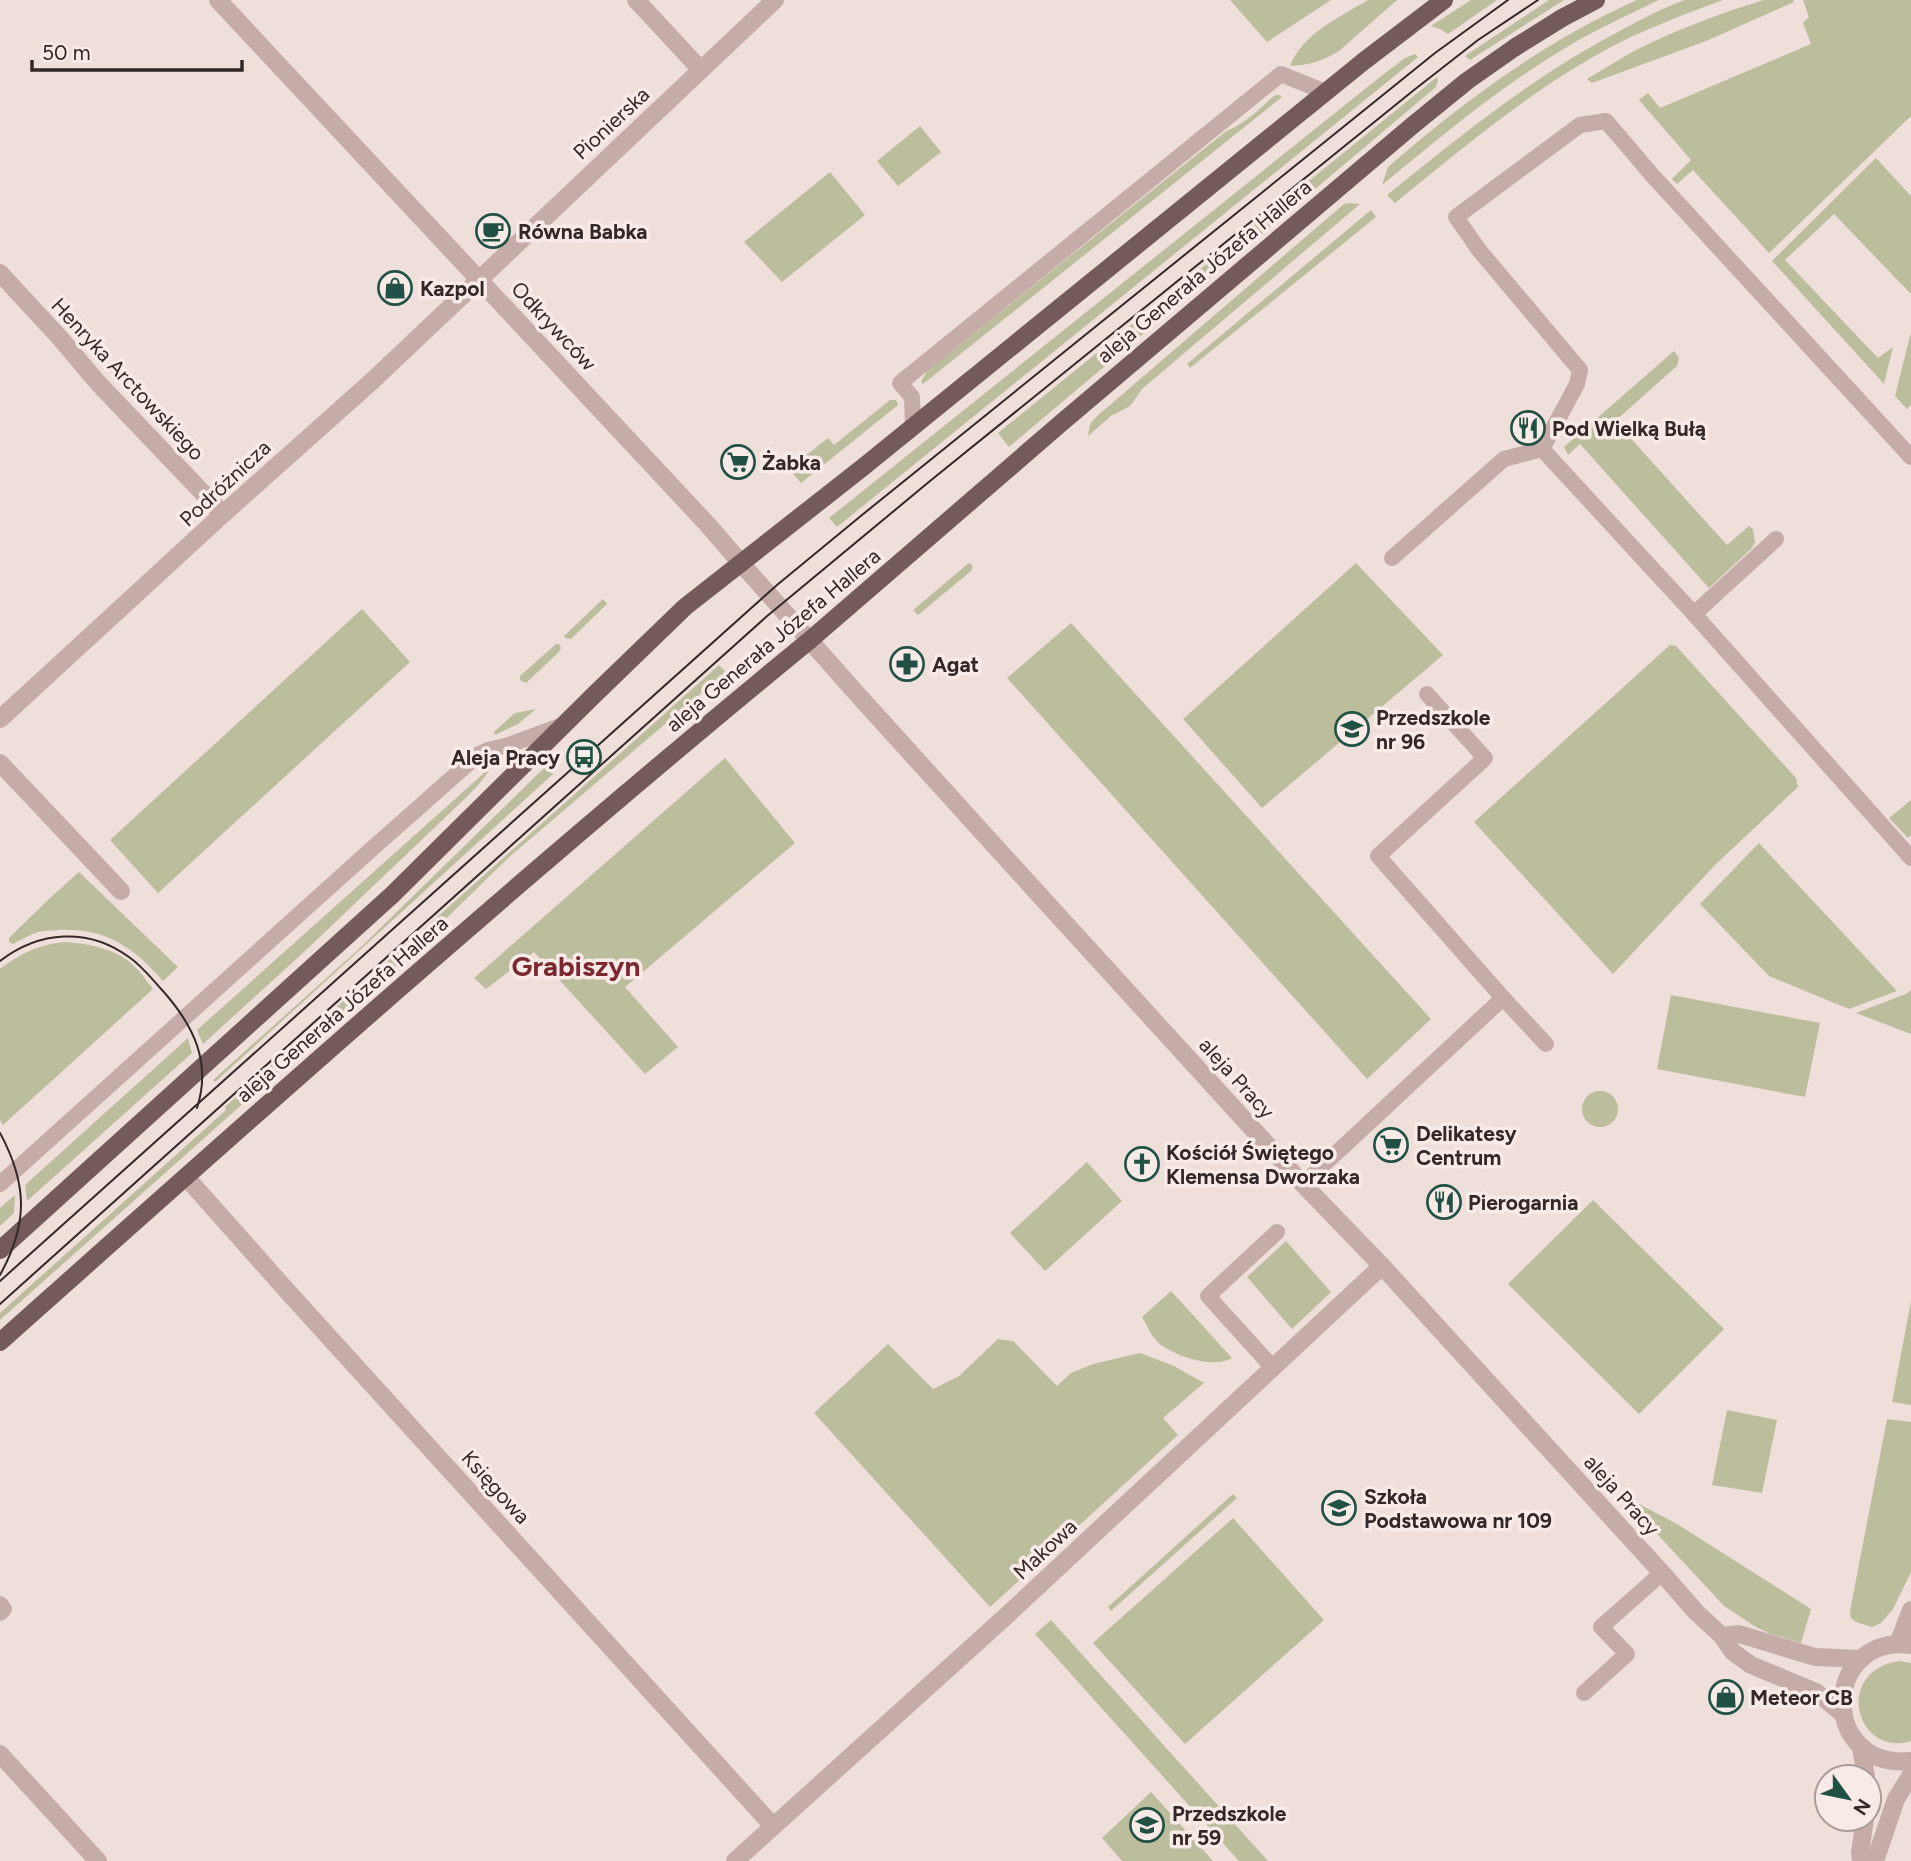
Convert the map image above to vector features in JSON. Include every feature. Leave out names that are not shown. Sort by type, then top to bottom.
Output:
[{"type":"main road","points":[[0,1250],[392,895],[685,607],[913,427],[1325,92],[1444,0]]},
{"type":"main road","name":"aleja Generała Józefa Hallera","points":[[0,1342],[430,962],[1413,125],[1467,81],[1514,48],[1596,0]]},
{"type":"street","name":"Odkrywców","points":[[218,0],[708,525],[810,640]]},
{"type":"street","points":[[636,0],[701,70]]},
{"type":"street","name":"Pionierska","points":[[479,280],[775,0]]},
{"type":"street","name":"Henryka Arctowskiego","points":[[0,273],[98,383],[223,514]]},
{"type":"street","name":"Podróżnicza","points":[[0,719],[371,382],[479,280]]},
{"type":"street","name":"aleja Pracy","points":[[810,640],[1303,1184],[1382,1266],[1696,1612],[1722,1636],[1733,1652],[1751,1665],[1815,1692],[1842,1713]]},
{"type":"street","points":[[0,763],[121,891]]},
{"type":"street","name":"Księgowa","points":[[186,1177],[773,1826]]},
{"type":"street","name":"Makowa","points":[[735,1861],[1004,1618],[1382,1266]]},
{"type":"street","points":[[1911,1610],[1905,1645],[1885,1646],[1861,1659],[1853,1668],[1843,1689],[1841,1701],[1849,1732],[1861,1747],[1884,1759],[1896,1762],[1911,1761]]},
{"type":"street","points":[[1722,1636],[1739,1634],[1815,1657],[1861,1659]]},
{"type":"street","points":[[1861,1747],[1864,1763]]},
{"type":"street","points":[[0,1754],[98,1861]]},
{"type":"street","points":[[1875,1861],[1896,1799],[1911,1775]]},
{"type":"street","points":[[1861,1861],[1863,1833]]},
{"type":"lane","points":[[913,427],[912,397],[900,383],[1281,74],[1325,92]]},
{"type":"lane","points":[[1392,558],[1504,459],[1542,449],[1577,384],[1580,370],[1479,250],[1456,217],[1580,125],[1606,121],[1652,175],[1911,457]]},
{"type":"lane","points":[[1542,449],[1694,614],[1911,858]]},
{"type":"lane","points":[[1694,614],[1776,539]]},
{"type":"lane","points":[[1427,694],[1485,758],[1378,856],[1546,1044]]},
{"type":"lane","points":[[0,1184],[479,754],[509,746],[564,724]]},
{"type":"lane","points":[[1303,1184],[1503,998]]},
{"type":"lane","points":[[1273,1368],[1208,1296],[1277,1232]]},
{"type":"lane","points":[[1584,1693],[1626,1654],[1601,1627],[1662,1573]]},
{"type":"lane","points":[[0,1604],[4,1609],[0,1613]]},
{"type":"green space","points":[[1230,0],[1331,0],[1267,42]]},
{"type":"green space","points":[[1368,0],[1397,0],[1339,51],[1315,62],[1290,66],[1296,54],[1313,35]]},
{"type":"green space","points":[[1471,0],[1497,0],[1448,34],[1431,26]]},
{"type":"green space","points":[[1549,0],[1564,0],[1470,60],[1465,56]]},
{"type":"green space","points":[[1637,0],[1659,0],[1577,41],[1526,73],[1476,109],[1382,185],[1388,167],[1506,74],[1570,34]]},
{"type":"green space","points":[[1685,0],[1723,0],[1633,36],[1569,71],[1509,112],[1395,203],[1387,195],[1470,129],[1557,68],[1659,10]]},
{"type":"green space","points":[[1764,0],[1794,2],[1706,41],[1592,83],[1587,79],[1638,49],[1669,35]]},
{"type":"green space","points":[[1803,0],[1911,0],[1911,116],[1769,253],[1693,170],[1677,184],[1672,179],[1691,160],[1639,100],[1648,93],[1660,108],[1811,44],[1803,23],[1809,17]]},
{"type":"green space","points":[[1415,54],[1418,57],[837,527],[829,518],[1380,77],[1405,58]]},
{"type":"green space","points":[[1437,77],[1436,87],[1009,447],[998,433]]},
{"type":"green space","points":[[1276,95],[1282,97],[923,384],[921,381],[928,370],[1225,132],[1245,121]]},
{"type":"green space","points":[[920,126],[941,152],[898,186],[877,161]]},
{"type":"green space","points":[[1876,158],[1911,196],[1911,294],[1834,214],[1785,260],[1878,358],[1893,347],[1884,384],[1772,261]]},
{"type":"green space","points":[[830,172],[865,215],[782,282],[744,242]]},
{"type":"green space","points":[[1344,204],[1360,204],[1142,389],[1130,406],[1111,416],[1088,436],[1090,424],[1096,417]]},
{"type":"green space","points":[[1371,210],[1376,217],[1190,368],[1187,364]]},
{"type":"green space","points":[[1911,332],[1911,405],[1907,409],[1895,396]]},
{"type":"green space","points":[[1674,351],[1679,358],[1677,366],[1615,421],[1727,545],[1749,526],[1753,529],[1755,542],[1752,548],[1709,588],[1580,444],[1568,455],[1564,447]]},
{"type":"green space","points":[[890,400],[896,400],[898,405],[801,483],[789,469],[828,438],[834,445]]},
{"type":"green space","points":[[969,563],[973,566],[971,571],[918,615],[913,610]]},
{"type":"green space","points":[[1356,563],[1443,655],[1262,808],[1183,719]]},
{"type":"green space","points":[[603,599],[607,604],[571,639],[565,638],[564,636]]},
{"type":"green space","points":[[362,609],[410,662],[158,893],[110,840]]},
{"type":"green space","points":[[1071,623],[1431,1019],[1367,1079],[1007,678]]},
{"type":"green space","points":[[556,644],[561,648],[559,652],[526,683],[520,680],[520,676]]},
{"type":"green space","points":[[1670,645],[1676,646],[1796,778],[1798,787],[1715,865],[1613,974],[1474,822]]},
{"type":"green space","points":[[719,665],[726,672],[508,858],[375,986],[0,1320],[0,1313],[226,1110],[225,1107]]},
{"type":"green space","points":[[536,709],[518,724],[495,735],[494,732],[515,713]]},
{"type":"green space","points":[[497,755],[484,778],[466,798],[203,1044],[197,1030],[483,774],[488,760]]},
{"type":"green space","points":[[725,758],[795,843],[625,987],[678,1047],[645,1074],[534,952],[486,989],[474,978]]},
{"type":"green space","points":[[546,766],[553,774],[215,1082],[213,1080],[361,947]]},
{"type":"green space","points":[[1911,800],[1911,835],[1908,838],[1889,818]]},
{"type":"green space","points":[[1759,843],[1897,991],[1849,1009],[1769,976],[1700,904]]},
{"type":"green space","points":[[79,872],[178,967],[163,981],[129,949],[91,932],[43,931],[13,944],[9,942],[9,938]]},
{"type":"green space","points":[[66,942],[94,946],[120,956],[138,969],[153,989],[3,1125],[0,1120],[0,969],[31,950]]},
{"type":"green space","points":[[1911,990],[1911,1034],[1856,1013],[1906,994]]},
{"type":"green space","points":[[1671,995],[1820,1023],[1805,1097],[1657,1069]]},
{"type":"green space","points":[[188,1038],[192,1053],[27,1201],[25,1185]]},
{"type":"green space","points":[[1600,1091],[1613,1096],[1618,1109],[1613,1122],[1600,1127],[1587,1122],[1582,1109],[1587,1096]]},
{"type":"green space","points":[[1087,1162],[1122,1201],[1045,1271],[1010,1233]]},
{"type":"green space","points":[[15,1195],[14,1213],[0,1226],[0,1208]]},
{"type":"green space","points":[[1593,1200],[1724,1329],[1639,1414],[1508,1284]]},
{"type":"green space","points":[[1286,1241],[1331,1292],[1292,1329],[1247,1277]]},
{"type":"green space","points":[[1171,1291],[1232,1358],[1216,1362],[1196,1360],[1177,1354],[1158,1342],[1142,1317]]},
{"type":"green space","points":[[1911,1301],[1911,1405],[1892,1402]]},
{"type":"green space","points":[[998,1339],[1013,1341],[1057,1386],[1071,1373],[1093,1364],[1140,1353],[1174,1366],[1204,1383],[1163,1418],[1178,1435],[990,1607],[814,1413],[888,1344],[933,1389],[959,1376]]},
{"type":"green space","points":[[1727,1410],[1777,1420],[1762,1493],[1712,1485]]},
{"type":"green space","points":[[1887,1419],[1911,1422],[1911,1572],[1893,1609],[1881,1623],[1872,1627],[1856,1622],[1851,1618],[1850,1611]]},
{"type":"green space","points":[[1233,1494],[1237,1498],[1111,1611],[1108,1607]]},
{"type":"green space","points":[[1639,1504],[1677,1524],[1811,1609],[1801,1643],[1756,1627],[1724,1606],[1635,1510]]},
{"type":"green space","points":[[1233,1518],[1324,1620],[1185,1744],[1093,1643]]},
{"type":"green space","points":[[1051,1620],[1268,1861],[1239,1861],[1035,1634]]},
{"type":"green space","points":[[1899,1661],[1911,1663],[1911,1741],[1892,1743],[1877,1737],[1866,1726],[1860,1712],[1859,1696],[1865,1681],[1878,1668]]},
{"type":"green space","name":"Przedszkole nr 59","points":[[1151,1792],[1213,1861],[1122,1861],[1102,1838]]},
{"type":"tram line","points":[[0,1281],[777,585],[1435,53],[1508,0]]},
{"type":"tram line","points":[[0,1304],[766,617],[1414,90],[1478,40],[1538,0]]},
{"type":"tram line","points":[[0,961],[31,944],[64,936],[97,941],[129,957],[174,1004],[191,1031],[201,1060],[201,1091],[197,1108]]},
{"type":"tram line","points":[[0,1133],[16,1170],[21,1204],[16,1239],[0,1275]]},
{"type":"place","name":"Równa Babka","points":[[493,231]]},
{"type":"place","name":"Kazpol","points":[[395,288]]},
{"type":"place","name":"Pod Wielką Bułą","points":[[1528,428]]},
{"type":"place","name":"Żabka","points":[[738,462]]},
{"type":"place","name":"Agat","points":[[907,664]]},
{"type":"place","name":"Przedszkole nr 96","points":[[1352,729]]},
{"type":"place","name":"Aleja Pracy","points":[[584,757]]},
{"type":"place","name":"Delikatesy Centrum","points":[[1391,1145]]},
{"type":"place","name":"Kościół Świętego Klemensa Dworzaka","points":[[1142,1164]]},
{"type":"place","name":"Pierogarnia","points":[[1444,1202]]},
{"type":"place","name":"Szkoła Podstawowa nr 109","points":[[1339,1508]]},
{"type":"place","name":"Meteor CB","points":[[1726,1697]]},
{"type":"place","name":"Przedszkole nr 59","points":[[1147,1825]]},
{"type":"district","name":"Grabiszyn","points":[[576,966]]}]
